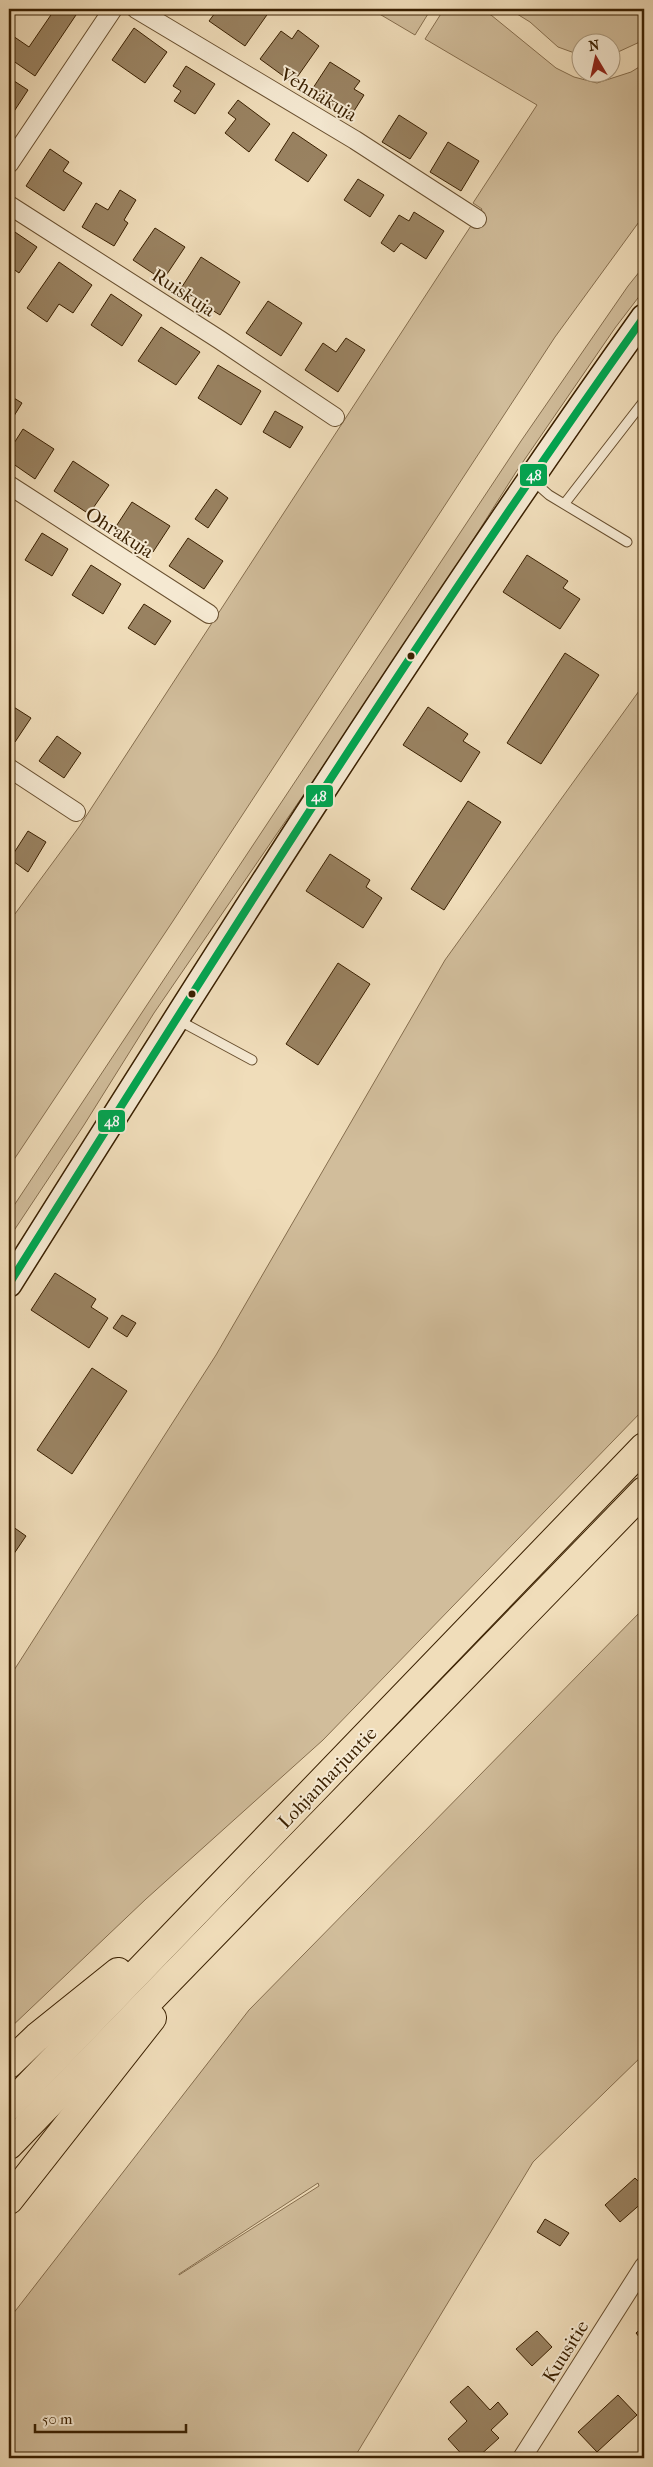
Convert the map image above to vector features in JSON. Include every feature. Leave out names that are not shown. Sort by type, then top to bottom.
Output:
[{"type":"highway","name":"Lohjanharjuntie","points":[[9,2106],[644,1447]]},
{"type":"highway","name":"Lohjanharjuntie","points":[[9,2145],[235,1910],[644,1491]]},
{"type":"highway","points":[[9,2064],[37,2037],[212,1895]]},
{"type":"highway","points":[[9,2200],[235,1910]]},
{"type":"street","points":[[9,164],[113,9]]},
{"type":"street","name":"Vehnäkuja","points":[[136,9],[355,140],[477,218]]},
{"type":"street","name":"Ruiskuja","points":[[9,205],[220,340],[335,417]]},
{"type":"street","points":[[9,1284],[176,1018],[530,479],[644,317]]},
{"type":"street","name":"Ohrakuja","points":[[9,485],[209,614]]},
{"type":"street","points":[[9,768],[76,812]]},
{"type":"street","name":"Kuusitie","points":[[522,2458],[644,2266]]},
{"type":"lane","points":[[565,503],[644,401]]},
{"type":"lane","points":[[530,479],[549,495],[627,542]]},
{"type":"lane","points":[[176,1018],[252,1060]]},
{"type":"shaded area","points":[[371,9],[431,9],[415,35]]},
{"type":"shaded area","points":[[444,9],[475,9],[491,15],[556,68],[570,75],[570,82],[620,82],[620,76],[631,72],[644,64],[644,215],[555,337],[173,921],[9,1167],[9,922],[79,827],[482,209],[473,203],[537,105],[425,39]]},
{"type":"shaded area","points":[[509,9],[644,9],[644,40],[620,51],[620,32],[570,32],[570,51],[558,47],[530,22]]},
{"type":"shaded area","points":[[644,266],[644,290],[615,328],[516,472],[409,641],[154,1013],[84,1125],[9,1238],[9,1213],[521,441],[628,286]]},
{"type":"shaded area","points":[[644,684],[644,1409],[323,1740],[146,1899],[9,2029],[9,1678],[216,1355],[445,960]]},
{"type":"shaded area","points":[[644,1608],[644,2054],[533,2162],[354,2458],[9,2458],[9,2319],[249,2010]],"holes":[[[318,2183],[319,2186],[179,2275]]]},
{"type":"building","points":[[55,9],[80,9],[35,76],[9,58],[9,42],[13,36],[29,47]]},
{"type":"building","points":[[218,9],[241,9],[245,12],[247,9],[264,9],[269,12],[245,46],[209,21]]},
{"type":"building","points":[[134,28],[167,52],[145,83],[112,60]]},
{"type":"building","points":[[298,30],[319,46],[293,83],[260,59],[281,31],[292,39]]},
{"type":"building","points":[[330,62],[360,81],[354,89],[364,95],[349,119],[326,104],[330,98],[313,88]]},
{"type":"building","points":[[186,66],[215,84],[195,114],[174,101],[181,91],[173,86]]},
{"type":"building","points":[[11,79],[28,90],[9,119],[9,83]]},
{"type":"building","points":[[238,100],[270,124],[249,152],[225,133],[236,119],[228,113]]},
{"type":"building","points":[[399,115],[427,133],[410,159],[382,142]]},
{"type":"building","points":[[293,132],[327,155],[308,182],[275,160]]},
{"type":"building","points":[[448,142],[479,161],[461,191],[430,172]]},
{"type":"building","points":[[50,149],[69,162],[63,171],[82,183],[64,211],[26,186]]},
{"type":"building","points":[[358,179],[384,195],[370,217],[344,200]]},
{"type":"building","points":[[120,190],[136,200],[124,220],[128,223],[114,246],[82,227],[96,203],[108,210]]},
{"type":"building","points":[[414,212],[444,231],[426,259],[401,243],[394,252],[381,243],[399,215],[409,221]]},
{"type":"building","points":[[9,228],[37,247],[19,273],[9,266]]},
{"type":"building","points":[[155,228],[185,247],[163,280],[133,260]]},
{"type":"building","points":[[201,257],[240,282],[220,315],[180,290]]},
{"type":"building","points":[[59,262],[92,285],[73,313],[59,304],[47,322],[27,308]]},
{"type":"building","points":[[111,294],[142,315],[122,346],[91,325]]},
{"type":"building","points":[[268,301],[302,323],[281,356],[246,333]]},
{"type":"building","points":[[161,327],[200,352],[176,385],[138,361]]},
{"type":"building","points":[[346,338],[365,350],[338,392],[305,370],[323,343],[336,352]]},
{"type":"building","points":[[218,365],[261,391],[241,425],[198,398]]},
{"type":"building","points":[[9,395],[22,403],[9,424]]},
{"type":"building","points":[[275,411],[303,427],[290,448],[263,432]]},
{"type":"building","points":[[23,429],[54,449],[35,479],[9,461],[9,451]]},
{"type":"building","points":[[73,461],[109,485],[89,514],[54,491]]},
{"type":"building","points":[[216,489],[228,498],[208,528],[195,519]]},
{"type":"building","points":[[132,502],[170,526],[153,552],[115,528]]},
{"type":"building","points":[[42,533],[68,549],[52,576],[25,560]]},
{"type":"building","points":[[188,538],[223,561],[204,589],[169,566]]},
{"type":"building","points":[[527,555],[568,581],[563,588],[580,599],[560,629],[503,592]]},
{"type":"building","points":[[91,565],[121,584],[103,614],[72,595]]},
{"type":"building","points":[[144,604],[171,621],[155,645],[128,628]]},
{"type":"building","points":[[565,653],[599,675],[541,764],[507,743]]},
{"type":"building","points":[[9,704],[31,718],[15,742],[9,738]]},
{"type":"building","points":[[428,707],[468,734],[463,741],[480,752],[461,782],[403,745]]},
{"type":"building","points":[[57,736],[81,753],[64,778],[39,761]]},
{"type":"building","points":[[468,801],[501,822],[444,910],[411,889]]},
{"type":"building","points":[[28,831],[46,842],[28,872],[10,859]]},
{"type":"building","points":[[330,854],[370,880],[366,887],[382,898],[363,928],[306,891]]},
{"type":"building","points":[[338,963],[370,984],[318,1065],[286,1044]]},
{"type":"building","points":[[55,1273],[96,1299],[91,1307],[108,1318],[89,1348],[31,1310]]},
{"type":"building","points":[[122,1315],[136,1323],[127,1337],[113,1328]]},
{"type":"building","points":[[92,1368],[127,1391],[72,1474],[37,1450]]},
{"type":"building","points":[[9,1524],[26,1536],[9,1561]]},
{"type":"building","points":[[635,2178],[644,2187],[644,2201],[620,2222],[605,2205]]},
{"type":"building","points":[[545,2219],[569,2233],[560,2246],[537,2232]]},
{"type":"building","points":[[644,2326],[644,2343],[636,2333]]},
{"type":"building","points":[[537,2331],[552,2347],[532,2366],[516,2349]]},
{"type":"building","points":[[468,2386],[490,2410],[498,2402],[508,2414],[491,2430],[499,2438],[477,2458],[465,2458],[448,2439],[467,2421],[450,2402]]},
{"type":"building","points":[[618,2395],[637,2415],[597,2452],[578,2432]]},
{"type":"transit line","name":"48","points":[[9,1284],[319,796],[479,555],[644,317]]}]
